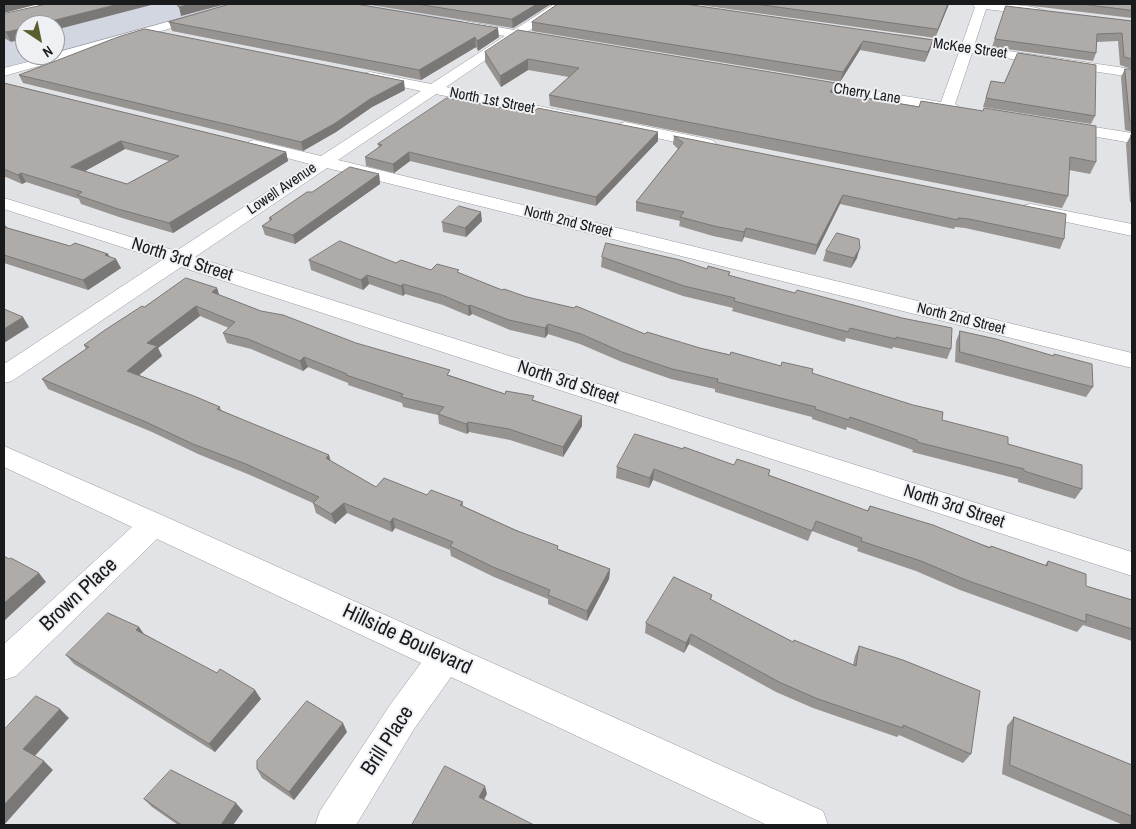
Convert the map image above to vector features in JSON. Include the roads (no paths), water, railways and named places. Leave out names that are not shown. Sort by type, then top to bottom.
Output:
[{"type":"main road","points":[[4,13],[46,5]]},
{"type":"main road","points":[[4,18],[46,5]]},
{"type":"street","points":[[7,80],[147,31],[244,4]]},
{"type":"street","name":"Lowell Avenue","points":[[4,375],[561,4]]},
{"type":"street","points":[[946,107],[981,4],[1048,13]]},
{"type":"street","points":[[449,23],[555,41]]},
{"type":"street","points":[[147,31],[185,39]]},
{"type":"street","name":"McKee Street","points":[[890,38],[1132,73]]},
{"type":"street","name":"North 1st Street","points":[[357,73],[579,118]]},
{"type":"street","name":"Cherry Lane","points":[[791,81],[966,110]]},
{"type":"street","points":[[608,124],[725,147]]},
{"type":"street","points":[[1054,125],[1132,138]]},
{"type":"street","name":"North 2nd Street","points":[[236,141],[1132,361]]},
{"type":"street","name":"North 3rd Street","points":[[4,203],[1132,564]]},
{"type":"street","points":[[1016,206],[1132,230]]},
{"type":"street","name":"Hillside Boulevard","points":[[4,456],[810,825]]},
{"type":"street","name":"Brown Place","points":[[4,665],[154,524]]},
{"type":"street","name":"Brill Place","points":[[334,825],[402,717],[445,658]]}]
